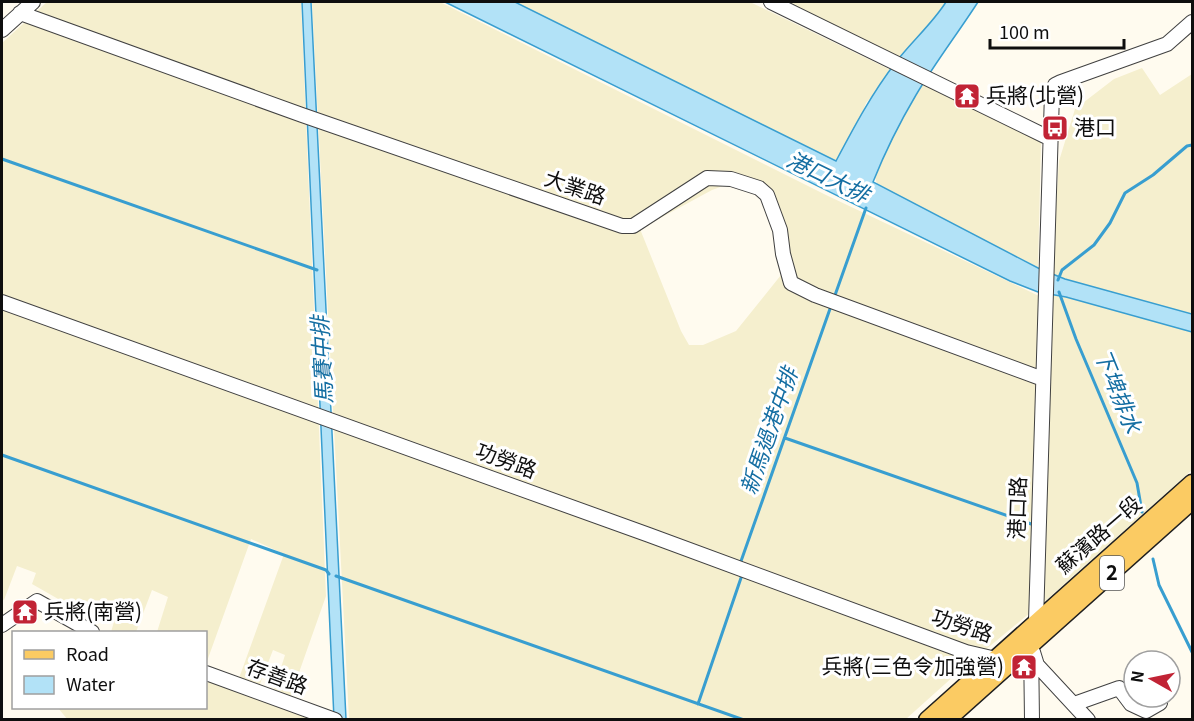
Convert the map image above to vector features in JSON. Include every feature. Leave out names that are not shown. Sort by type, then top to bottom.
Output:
[{"type":"main road","name":"蘇濱路一段","points":[[1036,621],[1192,489]]},
{"type":"main road","name":"蘇濱路一段","points":[[1031,644],[1192,489]]},
{"type":"main road","name":"2","points":[[927,720],[1036,621]]},
{"type":"main road","name":"2","points":[[947,720],[1031,644]]},
{"type":"street","points":[[2,30],[33,2]]},
{"type":"street","points":[[771,2],[924,77],[980,100],[1049,138],[1050,100],[1055,85],[1167,44],[1192,22]]},
{"type":"street","name":"大業路","points":[[20,13],[622,226],[633,226],[708,178],[731,179],[759,188],[767,195],[780,230],[783,254],[791,283],[815,295],[1043,379]]},
{"type":"street","name":"港口路","points":[[1032,720],[1031,644],[1036,621],[1049,138]]},
{"type":"street","name":"功勞路","points":[[2,302],[627,527],[966,652],[996,659]]},
{"type":"street","points":[[2,625],[37,601],[89,631]]},
{"type":"street","points":[[1031,644],[1037,665],[1088,720]]},
{"type":"street","name":"存善路","points":[[207,673],[335,720]]},
{"type":"street","points":[[1074,704],[1119,688],[1122,692]]},
{"type":"shaded area","points":[[47,2],[301,2],[326,596],[290,698],[273,693],[285,655],[273,650],[258,689],[238,681],[284,554],[251,539],[207,661],[207,631],[157,631],[168,597],[152,590],[136,631],[111,631],[119,605],[102,600],[92,627],[57,609],[60,600],[32,584],[36,573],[17,566],[4,600],[2,599],[2,43]]},
{"type":"shaded area","points":[[312,2],[440,2],[826,195],[1039,296],[1031,612],[906,719],[349,719]],"holes":[[[723,186],[735,186],[761,197],[774,223],[781,275],[736,331],[703,345],[689,345],[681,331],[640,229],[712,190]]]},
{"type":"shaded area","points":[[510,2],[750,2],[893,71],[866,103],[852,138],[834,165]]},
{"type":"shaded area","points":[[786,2],[947,2],[926,41],[902,58]]},
{"type":"shaded area","points":[[1142,68],[1160,95],[1192,74],[1192,470],[1042,604],[1052,264],[1059,161],[1075,109],[1114,79]]},
{"type":"shaded area","points":[[919,82],[1041,142],[1038,267],[878,187],[874,174]]},
{"type":"shaded area","points":[[207,681],[317,719],[68,720],[59,709],[207,709]]},
{"type":"water","name":"馬賽中排","points":[[302,2],[311,2],[346,719],[334,719]]},
{"type":"water","name":"港口大排","points":[[445,2],[515,2],[836,161],[887,74],[946,2],[978,2],[916,95],[893,137],[873,182],[1040,269],[1065,279],[1192,314],[1192,332],[1066,297],[1038,292],[1010,281]]},
{"type":"waterway","points":[[1058,280],[1062,270],[1094,245],[1110,223],[1125,193],[1153,175],[1187,146],[1192,145]]},
{"type":"waterway","points":[[2,159],[317,270]]},
{"type":"waterway","name":"新馬過港中排","points":[[834,298],[866,208]]},
{"type":"waterway","name":"下埤排水","points":[[1059,292],[1076,339],[1137,483],[1142,512]]},
{"type":"waterway","name":"新馬過港中排","points":[[740,564],[831,306]]},
{"type":"waterway","points":[[785,438],[1034,525]]},
{"type":"waterway","points":[[2,455],[326,570],[329,574]]},
{"type":"waterway","name":"下埤排水","points":[[1153,559],[1159,585],[1192,652]]},
{"type":"waterway","name":"新馬過港中排","points":[[698,704],[742,575]]},
{"type":"waterway","points":[[336,576],[744,720]]},
{"type":"place","name":"兵將(北營)","points":[[967,96]]},
{"type":"place","name":"港口","points":[[1055,128]]},
{"type":"place","name":"兵將(南營)","points":[[25,612]]},
{"type":"place","name":"兵將(三色令加強營)","points":[[1024,667]]}]
